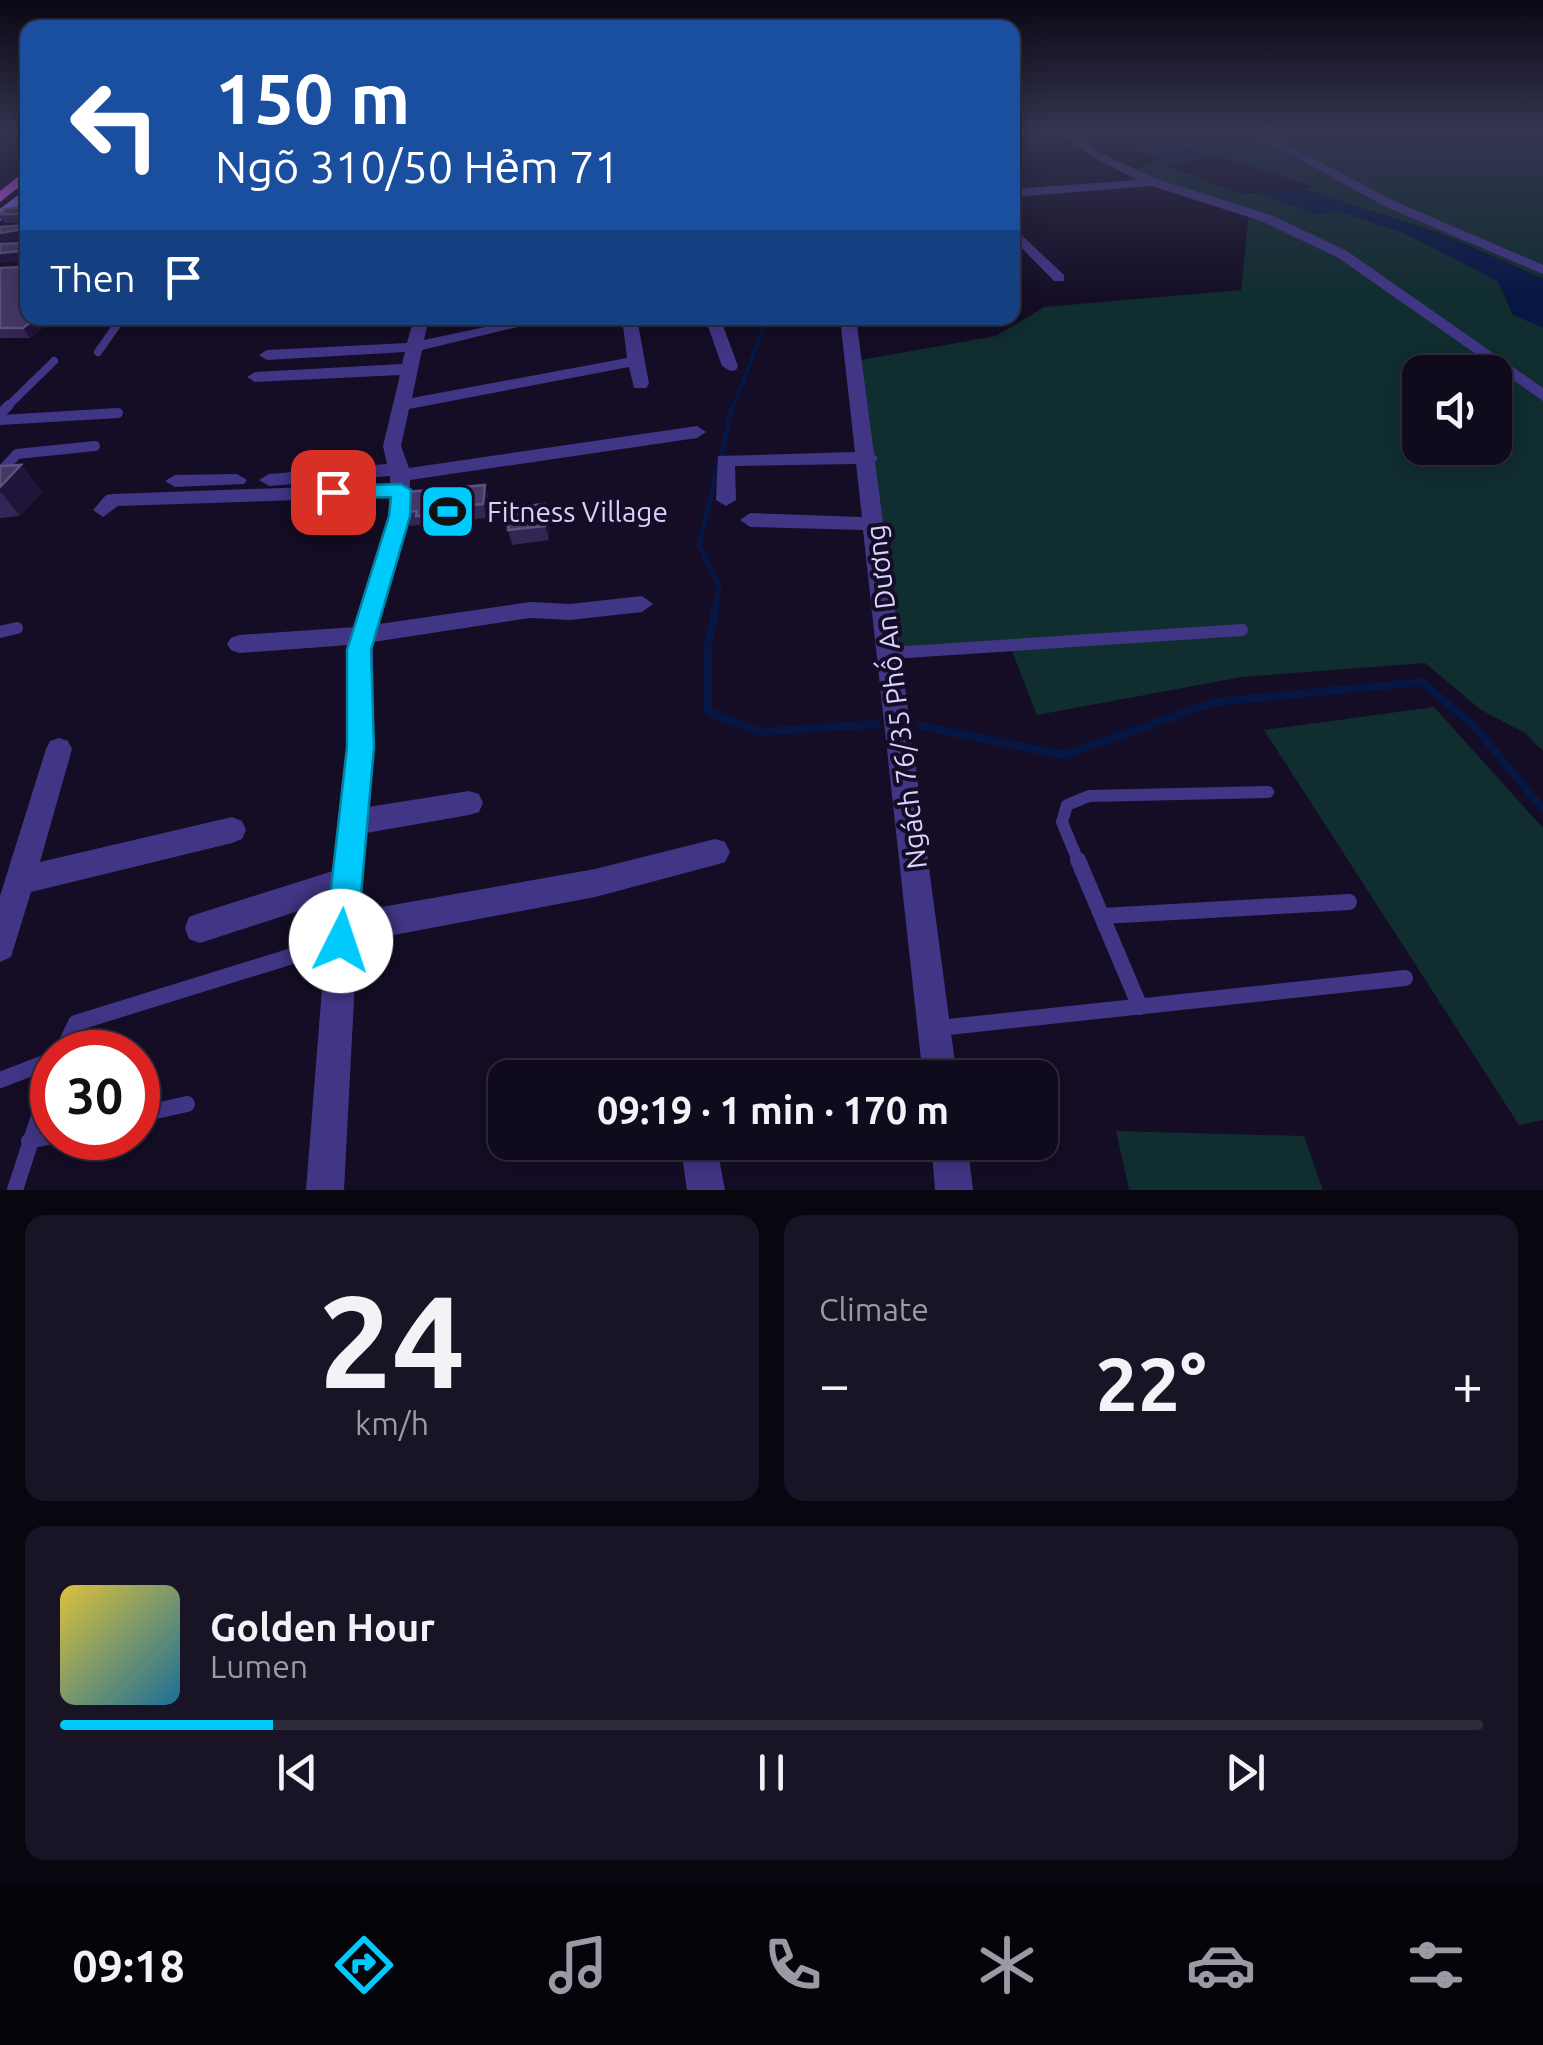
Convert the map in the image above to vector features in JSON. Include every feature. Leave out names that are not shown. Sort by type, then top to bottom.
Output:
[{"type":"street","points":[[1020,192],[1094,187]]},
{"type":"street","points":[[1166,187],[1266,218],[1342,254],[1543,396]]},
{"type":"street","points":[[1357,187],[1543,270]]},
{"type":"street","points":[[1020,238],[1059,278]]},
{"type":"street","points":[[325,1190],[341,935],[361,747],[359,650],[399,516],[401,478],[392,446],[420,325]]},
{"type":"street","points":[[262,397],[264,377],[413,358],[524,325]]},
{"type":"street","points":[[630,325],[640,384]]},
{"type":"street","points":[[715,325],[730,366]]},
{"type":"street","name":"Ngách 76/35 Phố An Dương","points":[[849,325],[938,1060]]},
{"type":"street","points":[[267,355],[413,358]]},
{"type":"street","points":[[402,405],[636,362]]},
{"type":"street","points":[[103,510],[112,500],[401,478],[697,432]]},
{"type":"street","points":[[726,500],[724,460],[868,458]]},
{"type":"street","points":[[176,481],[401,478]]},
{"type":"street","points":[[750,520],[875,524]]},
{"type":"street","points":[[239,644],[364,635],[530,610],[570,612],[642,604]]},
{"type":"street","points":[[0,946],[59,749]]},
{"type":"street","points":[[352,822],[469,803]]},
{"type":"street","points":[[20,881],[232,830]]},
{"type":"street","points":[[341,935],[595,882],[715,852]]},
{"type":"street","points":[[200,928],[346,882]]},
{"type":"street","points":[[701,1160],[706,1190]]},
{"type":"street","points":[[950,1160],[954,1190]]},
{"type":"lane","points":[[98,352],[117,325]]},
{"type":"lane","points":[[0,417],[54,360]]},
{"type":"lane","points":[[0,417],[118,413]]},
{"type":"lane","points":[[0,454],[95,446]]},
{"type":"lane","points":[[0,472],[17,454]]},
{"type":"lane","points":[[0,632],[17,628]]},
{"type":"lane","points":[[890,653],[1242,630]]},
{"type":"lane","points":[[1140,1007],[1062,822],[1067,805],[1089,796],[1268,792]]},
{"type":"lane","points":[[1102,916],[1349,902]]},
{"type":"lane","points":[[73,1030],[76,1023],[341,935]]},
{"type":"lane","points":[[934,1028],[1404,978]]},
{"type":"lane","points":[[0,1080],[30,1068]]},
{"type":"lane","points":[[160,1111],[187,1104]]},
{"type":"lane","points":[[15,1190],[29,1141]]},
{"type":"green space","points":[[1177,187],[1236,187],[1383,222],[1498,281],[1513,315],[1543,327],[1543,751],[1525,733],[1481,710],[1425,663],[1242,677],[1037,715],[1010,646],[891,653],[855,361],[996,336],[1044,307],[1241,290],[1249,213]]},
{"type":"green space","points":[[1297,187],[1543,187],[1543,279],[1447,236]]},
{"type":"green space","points":[[1434,707],[1543,828],[1543,1120],[1519,1125],[1264,730]]},
{"type":"green space","points":[[1116,1131],[1304,1136],[1323,1190],[1129,1190]]},
{"type":"water","points":[[1238,187],[1296,187],[1447,237],[1543,279],[1543,327],[1513,315],[1498,281],[1383,222],[1340,209],[1319,215]]},
{"type":"pier","points":[[1222,187],[1313,187],[1243,194]]},
{"type":"building","points":[[20,207],[20,214],[0,214],[5,209]]},
{"type":"building","points":[[20,226],[20,230],[0,233],[0,227]]},
{"type":"building","points":[[20,243],[20,251],[0,253],[0,244]]},
{"type":"building","points":[[20,267],[20,325],[27,325],[23,328],[0,328],[0,268]]},
{"type":"building","points":[[21,465],[0,487],[0,466]]},
{"type":"building","points":[[485,485],[483,504],[461,506],[460,512],[416,516],[417,511],[404,512],[407,492]]},
{"type":"building","points":[[545,504],[545,526],[508,530],[508,508]]},
{"type":"waterway","points":[[1335,208],[1403,231]]},
{"type":"waterway","points":[[733,408],[764,325]]},
{"type":"waterway","points":[[715,607],[719,586],[699,545],[733,405]]},
{"type":"waterway","points":[[716,605],[708,646],[708,712],[760,732],[877,724]]},
{"type":"waterway","points":[[921,726],[1064,755],[1215,702],[1422,682],[1473,725],[1543,809]]},
{"type":"place","name":"Fitness Village","points":[[448,512]]},
{"type":"route","points":[[333,492],[401,490],[399,516],[359,650],[361,747],[341,941]]}]
